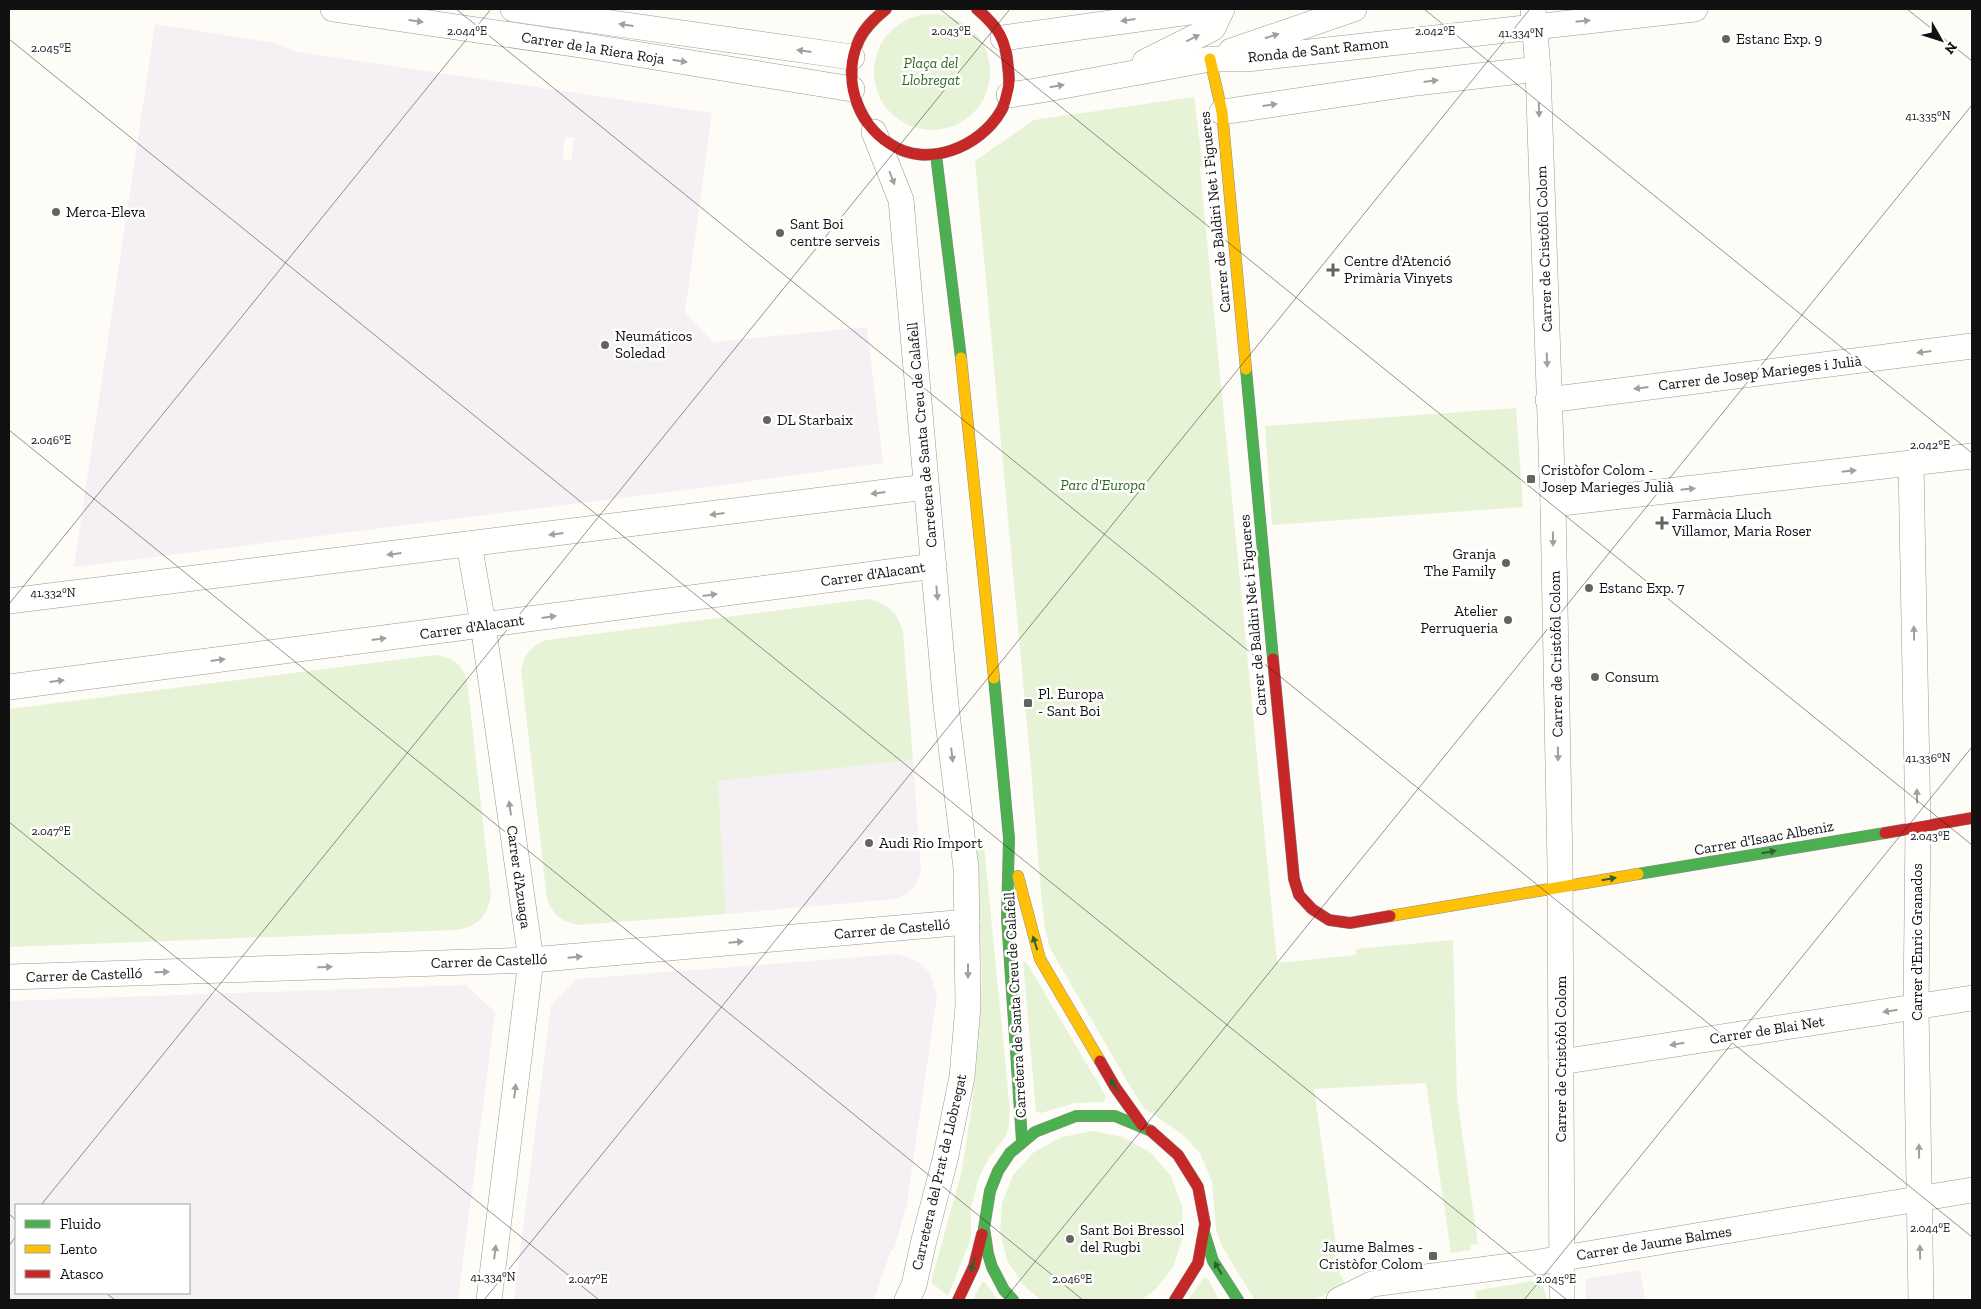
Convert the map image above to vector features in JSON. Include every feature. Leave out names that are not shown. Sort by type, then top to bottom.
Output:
[{"type":"street","name":"Carrer de la Riera Roja","points":[[333,9],[577,45],[852,89]]},
{"type":"street","name":"Carrer de la Riera Roja","points":[[513,9],[852,57]]},
{"type":"street","points":[[877,12],[859,37],[852,57],[852,89],[860,113],[874,132],[897,148],[910,152],[936,155],[964,148],[981,138],[1003,110],[1009,95],[1011,68],[1003,38],[998,28],[977,9]]},
{"type":"street","points":[[1003,38],[1211,9]]},
{"type":"street","points":[[1118,75],[1213,28],[1222,9]]},
{"type":"street","name":"Ronda de Sant Ramon","points":[[1009,95],[1210,59],[1354,9]]},
{"type":"street","name":"Ronda de Sant Ramon","points":[[1210,59],[1247,59],[1534,17],[1695,9]]},
{"type":"street","name":"Carrer de Cristòfol Colom","points":[[1534,17],[1538,69],[1553,504],[1561,887],[1562,1300]]},
{"type":"street","name":"Carrer de Baldiri Net i Figueres","points":[[1210,59],[1222,112],[1268,615],[1294,879],[1299,896],[1312,909],[1329,920],[1350,923],[1561,887]]},
{"type":"street","points":[[1222,112],[1425,82],[1538,69]]},
{"type":"street","name":"Carretera de Santa Creu de Calafell","points":[[874,132],[901,200],[946,706],[966,868],[967,922]]},
{"type":"street","name":"Carretera de Santa Creu de Calafell","points":[[936,155],[970,434],[1009,838],[1007,918],[1022,1141]]},
{"type":"street","name":"Carrer de Josep Marieges i Julià","points":[[1548,400],[1972,346]]},
{"type":"street","points":[[1553,504],[1972,456]]},
{"type":"street","name":"Carrer d'Enric Granados","points":[[1911,464],[1918,826],[1916,1007],[1921,1300]]},
{"type":"street","points":[[9,601],[926,487]]},
{"type":"street","name":"Carrer d'Azuaga","points":[[470,544],[531,960],[489,1300]]},
{"type":"street","name":"Carrer d'Alacant","points":[[9,688],[934,566]]},
{"type":"street","name":"Carrer d'Isaac Albeniz","points":[[1561,887],[1972,818]]},
{"type":"street","name":"Carretera de Santa Creu de Calafell","points":[[1009,838],[1040,958],[1115,1087],[1142,1125]]},
{"type":"street","name":"Carrer de Castelló","points":[[9,977],[531,960],[967,922]]},
{"type":"street","name":"Carretera del Prat de Llobregat","points":[[907,1300],[914,1285],[945,1160],[962,1077],[968,1006],[967,922]]},
{"type":"street","name":"Carrer de Blai Net","points":[[1561,1062],[1972,998]]},
{"type":"street","points":[[1013,1300],[1002,1286],[991,1265],[985,1243],[986,1201],[995,1176],[1004,1161],[1022,1141],[1053,1122],[1080,1115],[1107,1115],[1142,1125],[1167,1142],[1190,1169],[1201,1197],[1204,1212],[1204,1232],[1200,1255],[1192,1276],[1175,1300]]},
{"type":"street","name":"Carrer de Jaume Balmes","points":[[1339,1300],[1372,1284],[1563,1258],[1972,1190]]},
{"type":"street","points":[[958,1300],[974,1266],[984,1228]]},
{"type":"street","points":[[1204,1232],[1214,1261],[1238,1300]]},
{"type":"shaded area","points":[[155,24],[275,43],[297,52],[712,113],[685,312],[713,342],[867,327],[883,463],[701,488],[74,567]],"holes":[[[565,137],[575,138],[571,160],[562,159]]]},
{"type":"shaded area","points":[[913,760],[921,872],[917,883],[908,893],[895,899],[726,914],[718,781]]},
{"type":"shaded area","points":[[899,954],[919,962],[930,973],[937,996],[907,1203],[894,1250],[891,1250],[874,1300],[514,1300],[551,1005],[577,979]]},
{"type":"shaded area","points":[[466,985],[495,1012],[458,1300],[9,1300],[9,1001]]},
{"type":"shaded area","points":[[1640,1270],[1645,1300],[1586,1300],[1586,1279]]},
{"type":"green space","name":"Plaça del Llobregat","points":[[932,14],[954,19],[973,31],[985,50],[990,72],[985,94],[973,113],[954,125],[932,130],[910,125],[891,113],[879,94],[874,72],[879,50],[891,31],[910,19]]},
{"type":"green space","name":"Parc d'Europa","points":[[1194,97],[1203,167],[1200,167],[1201,179],[1277,963],[1356,955],[1356,949],[1453,940],[1457,1097],[1478,1244],[1470,1245],[1471,1250],[1451,1253],[1426,1083],[1314,1089],[1340,1274],[1345,1283],[1315,1300],[1254,1299],[1222,1246],[1216,1229],[1212,1182],[1200,1153],[1182,1134],[1144,1108],[1131,1088],[1050,948],[1045,929],[1041,893],[975,161],[1034,120]]},
{"type":"green space","points":[[1516,408],[1523,507],[1272,525],[1265,426]]},
{"type":"green space","points":[[867,599],[880,603],[890,609],[901,624],[903,631],[913,760],[718,781],[726,914],[577,925],[558,916],[547,899],[521,670],[524,659],[530,651],[547,640]]},
{"type":"green space","points":[[435,655],[455,662],[465,674],[467,680],[491,895],[484,915],[475,924],[455,930],[9,947],[9,709]]},
{"type":"green space","points":[[984,845],[1010,1111],[1008,1130],[1005,1137],[989,1158],[979,1177],[971,1207],[971,1238],[948,1296],[931,1282],[961,1174],[971,1113],[979,1036],[982,976],[973,846]]},
{"type":"green space","points":[[1023,961],[1027,963],[1105,1095],[1105,1100],[1102,1102],[1075,1103],[1041,1113],[1036,1112]]},
{"type":"green space","points":[[1093,1131],[1123,1137],[1151,1153],[1171,1176],[1182,1206],[1183,1237],[1173,1267],[1155,1290],[1141,1300],[1041,1300],[1023,1285],[1007,1260],[1000,1232],[1002,1203],[1013,1175],[1034,1152],[1062,1137]]},
{"type":"green space","points":[[1204,1277],[1208,1279],[1219,1300],[1188,1300]]},
{"type":"green space","points":[[1532,1281],[1543,1288],[1547,1300],[1476,1300],[1475,1291]]},
{"type":"green space","points":[[982,1282],[985,1282],[998,1300],[973,1300]]},
{"type":"traffic: fast","points":[[936,155],[961,358]]},
{"type":"traffic: fast","points":[[1246,369],[1273,659]]},
{"type":"traffic: fast","points":[[994,678],[1009,838],[1007,918],[1022,1141]]},
{"type":"traffic: fast","points":[[1638,874],[1885,833]]},
{"type":"traffic: fast","points":[[1013,1300],[1004,1290],[992,1267],[984,1228],[990,1191],[998,1171],[1010,1153],[1035,1132],[1076,1116],[1115,1116],[1151,1131]]},
{"type":"traffic: fast","points":[[1204,1232],[1213,1261],[1238,1300]]},
{"type":"traffic: slow","points":[[1210,59],[1222,112],[1246,369]]},
{"type":"traffic: slow","points":[[961,358],[994,678]]},
{"type":"traffic: slow","points":[[1390,916],[1638,874]]},
{"type":"traffic: slow","points":[[1018,876],[1040,959],[1100,1061]]},
{"type":"traffic: jam","points":[[886,9],[864,31],[854,54],[852,84],[855,98],[868,124],[878,135],[890,144],[905,151],[920,154],[936,154],[966,144],[992,124],[1004,106],[1009,81],[1007,57],[1003,41],[996,28],[977,9]]},
{"type":"traffic: jam","points":[[1273,659],[1294,879],[1299,895],[1312,909],[1329,920],[1350,923],[1390,916]]},
{"type":"traffic: jam","points":[[1885,833],[1972,818]]},
{"type":"traffic: jam","points":[[1100,1061],[1115,1087],[1142,1125]]},
{"type":"traffic: jam","points":[[1151,1131],[1178,1155],[1198,1187],[1205,1224],[1198,1263],[1175,1300]]},
{"type":"traffic: jam","points":[[958,1300],[974,1266],[982,1234]]},
{"type":"place","name":"Estanc Exp. 9","points":[[1726,39]]},
{"type":"place","name":"Merca-Eleva","points":[[56,212]]},
{"type":"place","name":"Sant Boi centre serveis","points":[[780,233]]},
{"type":"place","name":"Centre d'Atenció Primària Vinyets","points":[[1333,270]]},
{"type":"place","name":"Neumáticos Soledad","points":[[605,345]]},
{"type":"place","name":"DL Starbaix","points":[[767,420]]},
{"type":"place","name":"Cristòfor Colom - Josep Marieges Julià","points":[[1531,479]]},
{"type":"place","name":"Farmàcia Lluch Villamor, Maria Roser","points":[[1662,523]]},
{"type":"place","name":"Granja The Family","points":[[1506,563]]},
{"type":"place","name":"Estanc Exp. 7","points":[[1589,588]]},
{"type":"place","name":"Atelier Perruqueria","points":[[1508,620]]},
{"type":"place","name":"Consum","points":[[1595,677]]},
{"type":"place","name":"Pl. Europa - Sant Boi","points":[[1028,703]]},
{"type":"place","name":"Audi Rio Import","points":[[869,843]]},
{"type":"place","name":"Sant Boi Bressol del Rugbi","points":[[1070,1239]]},
{"type":"place","name":"Jaume Balmes - Cristòfor Colom","points":[[1433,1256]]}]
